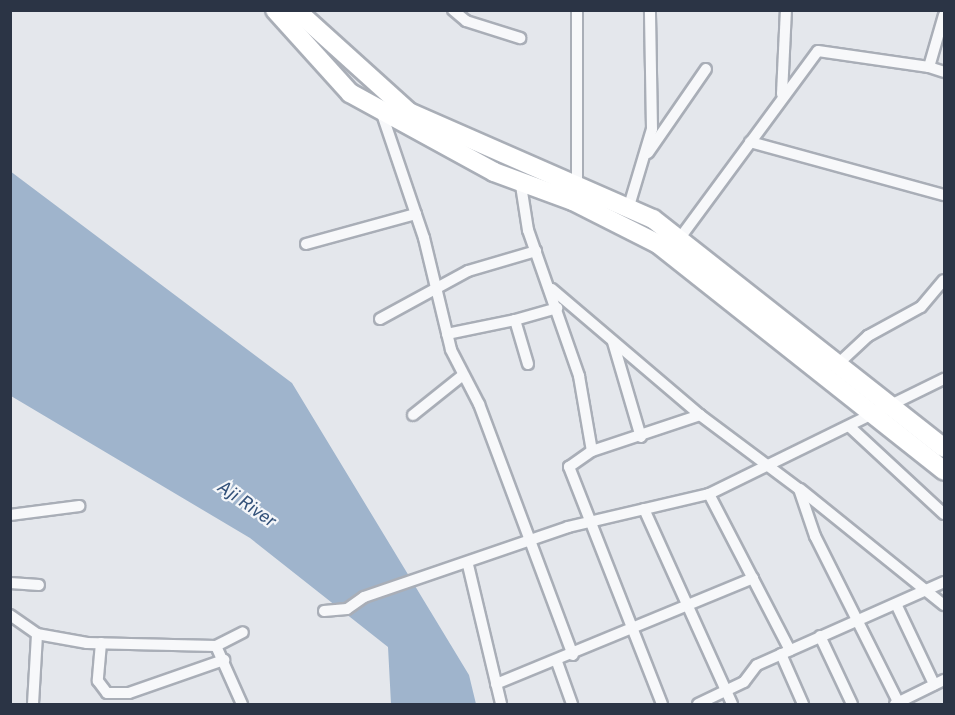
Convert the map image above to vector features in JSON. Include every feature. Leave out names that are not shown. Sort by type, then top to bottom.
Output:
[{"type":"main road","points":[[275,10],[315,60],[385,106],[521,183],[674,245],[839,363],[945,471]]},
{"type":"main road","points":[[296,10],[385,106],[518,160],[577,181],[629,206],[674,245],[885,410],[945,448]]},
{"type":"main road","points":[[315,60],[331,47]]},
{"type":"street","points":[[453,10],[466,21],[520,38]]},
{"type":"street","points":[[577,10],[577,181]]},
{"type":"street","points":[[648,154],[650,10]]},
{"type":"street","points":[[782,94],[786,10]]},
{"type":"street","points":[[929,66],[945,15]]},
{"type":"street","points":[[674,245],[750,142],[782,94],[822,50],[929,66],[945,72]]},
{"type":"street","points":[[629,206],[648,154],[706,69]]},
{"type":"street","points":[[385,106],[447,334],[573,655]]},
{"type":"street","points":[[750,142],[945,195]]},
{"type":"street","points":[[518,160],[536,250],[579,376],[592,451]]},
{"type":"street","points":[[306,244],[416,214]]},
{"type":"street","points":[[380,319],[422,300],[433,289],[485,264],[536,250]]},
{"type":"street","points":[[839,363],[868,336],[921,307],[945,280]]},
{"type":"street","points":[[550,286],[700,415],[774,465],[800,489],[945,605]]},
{"type":"street","points":[[447,334],[515,320],[557,308]]},
{"type":"street","points":[[515,320],[528,364]]},
{"type":"street","points":[[613,341],[641,436]]},
{"type":"street","points":[[413,414],[463,375]]},
{"type":"street","points":[[324,611],[346,609],[364,597],[468,565],[529,539],[586,521],[710,494],[774,465],[945,379]]},
{"type":"street","points":[[662,705],[586,521],[569,467],[592,451],[700,415]]},
{"type":"street","points":[[850,427],[945,514]]},
{"type":"street","points":[[800,489],[815,536],[858,618],[897,704],[939,682],[896,604]]},
{"type":"street","points":[[710,494],[753,579],[786,652],[803,705]]},
{"type":"street","points":[[10,515],[79,506]]},
{"type":"street","points":[[644,509],[686,610],[727,690],[732,705]]},
{"type":"street","points":[[468,565],[501,705]]},
{"type":"street","points":[[496,684],[686,610],[753,579]]},
{"type":"street","points":[[698,705],[744,682],[757,665],[858,618],[945,582]]},
{"type":"street","points":[[10,583],[39,585]]},
{"type":"street","points":[[10,615],[38,634],[101,643],[216,646],[243,632]]},
{"type":"street","points":[[33,705],[38,634]]},
{"type":"street","points":[[820,636],[852,705]]},
{"type":"street","points":[[101,643],[98,681],[107,693],[129,693],[224,660]]},
{"type":"street","points":[[216,646],[242,705]]},
{"type":"street","points":[[557,662],[572,705]]},
{"type":"water","name":"Aji River","points":[[10,171],[292,383],[469,675],[476,704],[391,704],[388,647],[250,538],[11,396]]}]
